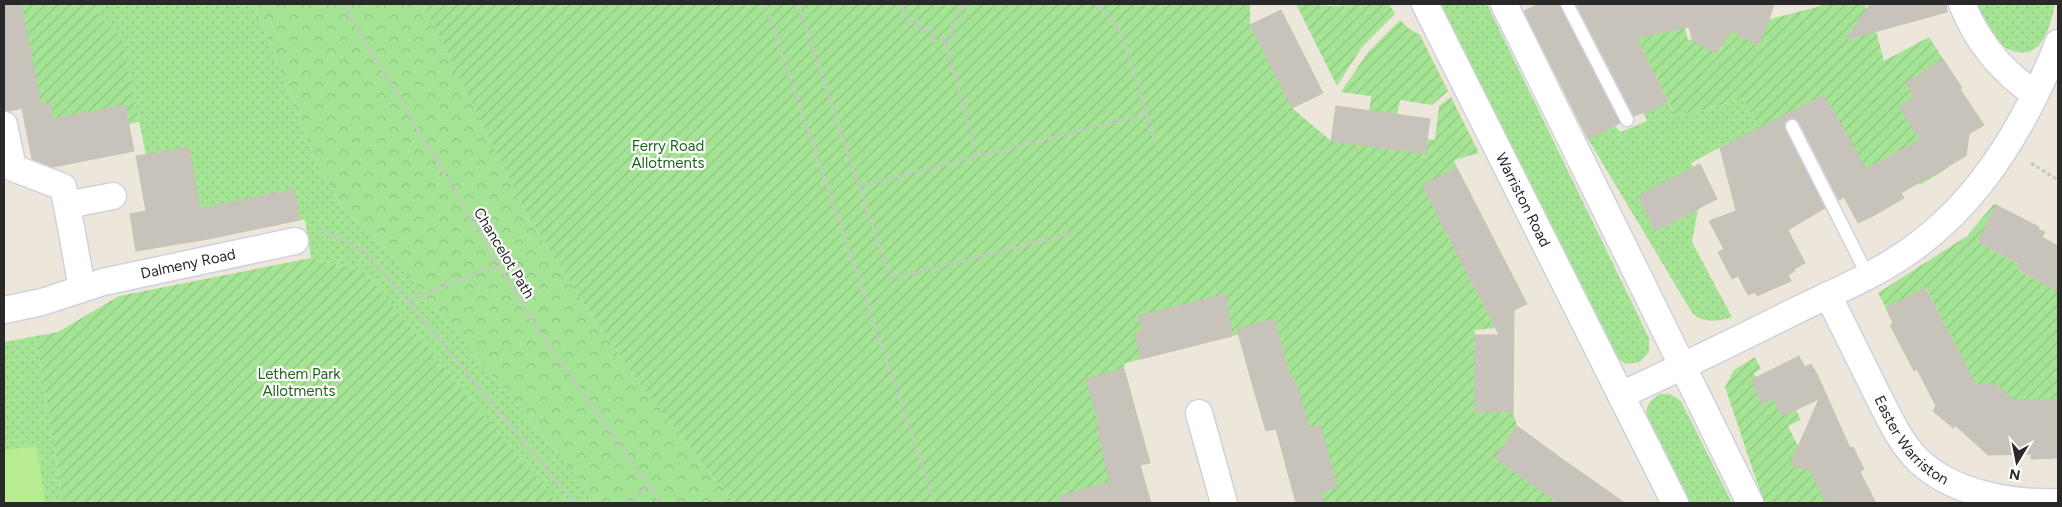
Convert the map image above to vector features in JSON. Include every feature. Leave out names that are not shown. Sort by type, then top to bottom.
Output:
[{"type":"street","name":"Warriston Road","points":[[1425,4],[1675,503]]},
{"type":"street","points":[[1504,4],[1750,503]]},
{"type":"street","points":[[1962,4],[1980,40],[1994,58],[2009,75],[2035,94]]},
{"type":"street","points":[[1621,395],[1868,276],[1904,254],[1936,230],[1974,192],[2006,148],[2035,94],[2058,43]]},
{"type":"street","points":[[4,125],[13,168],[63,186],[82,288]]},
{"type":"street","points":[[67,206],[113,196]]},
{"type":"street","name":"Dalmeny Road","points":[[4,310],[42,302],[102,282],[295,241]]},
{"type":"street","name":"Easter Warriston","points":[[1828,295],[1899,435],[1912,454],[1934,472],[1956,484],[2006,501],[2058,502]]},
{"type":"street","points":[[1199,413],[1224,503]]},
{"type":"lane","points":[[1567,4],[1627,120]]},
{"type":"lane","points":[[1792,126],[1868,276]]},
{"type":"path","name":"Chancelot Path","points":[[343,4],[540,335],[661,503]]},
{"type":"path","points":[[765,4],[935,503]]},
{"type":"path","points":[[798,4],[890,279],[1073,233]]},
{"type":"path","points":[[913,4],[902,6],[907,24],[918,21],[920,31],[930,29],[934,41],[954,36],[951,23],[961,20],[958,10],[968,7],[967,4]]},
{"type":"path","points":[[1096,4],[1110,18],[1123,37],[1156,146]]},
{"type":"path","points":[[944,38],[977,156]]},
{"type":"path","points":[[859,186],[1146,114]]},
{"type":"path","points":[[346,241],[366,252],[575,503]]},
{"type":"path","points":[[408,301],[499,264]]},
{"type":"path","points":[[627,503],[648,487]]},
{"type":"green space","points":[[4,4],[98,4],[99,16],[122,37],[139,122],[129,124],[125,105],[67,117],[56,136],[50,103],[18,109],[13,85],[23,19],[4,23]]},
{"type":"green space","points":[[98,4],[254,4],[315,160],[341,206],[380,242],[599,503],[558,503],[364,271],[311,258],[305,220],[300,220],[294,190],[218,206],[224,236],[185,243],[178,206],[146,155],[122,38],[99,16]]},
{"type":"green space","points":[[254,4],[423,4],[526,213],[580,298],[639,383],[734,503],[599,503],[380,242],[341,206],[315,160]]},
{"type":"green space","name":"Ferry Road Allotments","points":[[423,4],[1250,4],[1250,25],[1292,108],[1331,141],[1424,154],[1427,139],[1435,140],[1439,106],[1451,97],[1479,153],[1454,160],[1457,168],[1423,186],[1495,328],[1475,330],[1475,412],[1513,412],[1517,426],[1495,458],[1558,503],[1310,503],[1323,500],[1321,492],[1320,425],[1304,429],[1294,377],[1290,378],[1274,319],[1250,325],[1253,335],[1241,334],[1232,336],[1226,294],[1139,316],[1142,331],[1134,333],[1141,359],[1123,364],[1125,366],[1100,428],[1097,429],[1115,480],[1101,484],[1106,503],[734,503],[639,383],[580,298],[526,213]]},
{"type":"green space","points":[[1296,4],[1330,6],[1389,4],[1395,14],[1362,47],[1337,86]]},
{"type":"green space","points":[[1438,4],[1487,4],[1649,338],[1649,352],[1640,362],[1626,364],[1617,358]]},
{"type":"green space","points":[[1821,4],[1865,4],[1868,14],[1872,17],[1859,20],[1855,25],[1857,32],[1876,31],[1884,61],[1929,37],[1943,59],[1906,83],[1914,97],[1899,107],[1918,137],[1940,153],[1949,167],[1920,185],[1901,150],[1857,174],[1849,139],[1824,95],[1759,128],[1742,99],[1676,117],[1642,49],[1633,39],[1685,28],[1688,40],[1704,36],[1712,51],[1720,49],[1723,45],[1720,32],[1744,26],[1759,41],[1762,36],[1758,22],[1821,6]]},
{"type":"green space","points":[[1975,4],[2055,4],[2051,22],[2043,39],[2032,51],[2023,52],[2010,50],[1995,40],[1986,28]]},
{"type":"green space","points":[[1400,20],[1408,28],[1420,35],[1448,91],[1432,105],[1400,100],[1397,115],[1369,111],[1371,96],[1341,92],[1368,52]]},
{"type":"green space","points":[[1742,99],[1759,128],[1746,135],[1764,211],[1728,143],[1691,163],[1694,168],[1638,197],[1656,231],[1698,209],[1692,242],[1732,317],[1710,321],[1699,318],[1691,311],[1588,139],[1615,126],[1620,132],[1647,121],[1644,114],[1668,102],[1676,117]]},
{"type":"green space","points":[[1994,204],[1997,205],[1978,242],[2020,265],[2018,270],[2056,291],[2058,287],[2058,400],[2008,401],[2001,394],[2001,389],[1995,384],[1990,384],[1984,392],[1964,375],[1968,370],[1926,288],[1886,308],[1878,293],[1967,236]]},
{"type":"green space","name":"Lethem Park Allotments","points":[[311,258],[364,271],[558,503],[63,503],[36,336],[58,332],[119,296]]},
{"type":"green space","points":[[36,336],[63,503],[4,503],[4,342]]},
{"type":"green space","points":[[1755,357],[1761,369],[1754,373],[1756,377],[1751,380],[1762,404],[1773,399],[1782,416],[1796,410],[1801,420],[1788,426],[1801,452],[1794,456],[1792,460],[1807,464],[1826,503],[1765,503],[1762,497],[1725,387],[1734,370]]},
{"type":"green space","points":[[1660,394],[1670,394],[1681,401],[1732,503],[1690,503],[1647,418],[1649,404]]},
{"type":"green space","points":[[37,446],[45,503],[4,503],[4,450]]},
{"type":"building","points":[[4,4],[21,4],[41,104],[9,111],[4,110]]},
{"type":"building","points":[[1539,4],[1559,4],[1620,123],[1588,139],[1524,11]]},
{"type":"building","points":[[1576,4],[1774,4],[1765,31],[1757,45],[1732,31],[1716,53],[1693,41],[1689,27],[1636,38],[1668,102],[1644,114],[1644,112],[1634,116]]},
{"type":"building","points":[[1870,4],[1946,4],[1947,12],[1845,40]]},
{"type":"building","points":[[1281,10],[1323,93],[1292,108],[1250,25]]},
{"type":"building","points":[[1943,59],[1984,125],[1969,134],[1966,156],[1901,193],[1904,198],[1858,223],[1844,197],[1839,200],[1799,122],[1793,118],[1786,121],[1785,130],[1825,208],[1788,230],[1805,263],[1788,275],[1791,281],[1757,296],[1755,292],[1748,295],[1738,276],[1732,279],[1718,252],[1724,249],[1709,221],[1736,211],[1720,148],[1824,95],[1866,169],[1920,140],[1899,107],[1914,97],[1906,83]]},
{"type":"building","points":[[50,103],[53,119],[125,105],[134,151],[53,167],[32,159],[22,109]]},
{"type":"building","points":[[1336,106],[1430,119],[1425,154],[1331,141]]},
{"type":"building","points":[[189,147],[200,209],[294,189],[300,220],[208,239],[136,251],[130,214],[146,211],[136,156]]},
{"type":"building","points":[[1700,164],[1717,199],[1655,231],[1638,196]]},
{"type":"building","points":[[1457,168],[1527,304],[1514,310],[1513,412],[1475,412],[1475,335],[1499,335],[1422,185]]},
{"type":"building","points":[[1996,205],[2039,227],[2038,229],[2045,232],[2042,237],[2058,246],[2058,292],[2018,269],[2020,264],[1978,242]]},
{"type":"building","points":[[1925,288],[1976,385],[1995,384],[2014,400],[2058,400],[2058,458],[2031,459],[2031,454],[1988,455],[1955,425],[1953,428],[1933,411],[1936,406],[1917,369],[1914,371],[1890,325],[1893,323],[1886,308]]},
{"type":"building","points":[[1226,294],[1232,336],[1141,359],[1134,333],[1142,331],[1138,316]]},
{"type":"building","points":[[1274,319],[1290,378],[1294,377],[1309,428],[1320,425],[1337,487],[1321,492],[1324,503],[1296,503],[1276,429],[1266,431],[1237,329]]},
{"type":"building","points":[[1799,356],[1805,367],[1811,364],[1818,376],[1850,448],[1853,447],[1864,469],[1860,472],[1876,503],[1826,503],[1810,470],[1790,465],[1819,399],[1782,416],[1773,399],[1762,404],[1751,380]]},
{"type":"building","points":[[1124,369],[1150,463],[1140,465],[1151,503],[1061,503],[1060,496],[1110,482],[1097,428],[1100,428],[1086,379]]},
{"type":"building","points":[[1517,426],[1625,503],[1558,503],[1495,458]]}]
